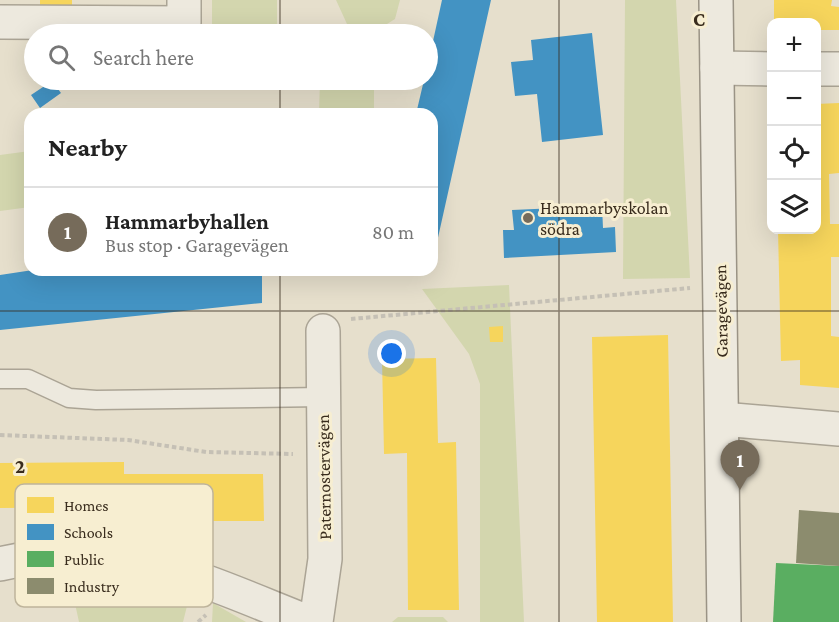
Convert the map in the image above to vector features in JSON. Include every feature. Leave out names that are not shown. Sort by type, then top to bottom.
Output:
[{"type":"street","points":[[0,22],[184,23],[184,0]]},
{"type":"street","name":"Garagevägen","points":[[716,0],[724,622]]},
{"type":"street","points":[[717,68],[767,69]]},
{"type":"street","points":[[821,69],[839,69]]},
{"type":"street","name":"Paternostervägen","points":[[316,622],[325,559],[322,332]]},
{"type":"street","points":[[722,419],[839,429]]},
{"type":"street","points":[[0,564],[15,560]]},
{"type":"street","points":[[213,583],[308,622]]},
{"type":"lane","points":[[0,379],[28,379],[69,398],[96,400],[323,397]]},
{"type":"path","points":[[322,332],[341,320],[686,288]]},
{"type":"path","points":[[0,435],[128,440],[206,452],[324,455]]},
{"type":"green space","points":[[212,0],[277,0],[277,24],[212,24]]},
{"type":"green space","points":[[336,0],[400,0],[395,19],[387,24],[347,24]]},
{"type":"green space","points":[[625,0],[676,0],[690,278],[623,279]]},
{"type":"green space","points":[[320,90],[374,90],[374,108],[319,108]]},
{"type":"green space","points":[[24,152],[24,208],[0,211],[0,155]]},
{"type":"green space","points":[[509,285],[524,622],[480,622],[480,384],[469,354],[422,289]]},
{"type":"green space","points":[[213,603],[246,622],[212,622]]},
{"type":"green space","points":[[76,607],[187,607],[183,622],[79,622]]},
{"type":"green space","points":[[398,617],[443,617],[448,622],[392,622]]},
{"type":"building: Homes","points":[[40,0],[72,0],[72,9],[40,9]]},
{"type":"building: Homes","points":[[774,0],[832,0],[831,6],[839,7],[839,30],[821,30],[821,18],[774,18]]},
{"type":"building: Homes","points":[[839,103],[839,173],[829,174],[830,224],[839,224],[839,257],[831,257],[831,336],[839,337],[839,388],[800,385],[800,360],[781,361],[778,234],[821,234],[821,104]]},
{"type":"building: Homes","points":[[503,326],[503,342],[490,342],[489,327]]},
{"type":"building: Homes","points":[[668,335],[673,622],[597,622],[592,337]]},
{"type":"building: Homes","points":[[436,358],[438,443],[456,442],[459,610],[408,610],[407,453],[384,454],[382,359]]},
{"type":"building: Homes","points":[[124,462],[124,474],[263,474],[264,521],[213,521],[213,484],[15,484],[15,508],[0,508],[0,463]]},
{"type":"building: Schools","points":[[442,0],[491,0],[438,238],[438,108],[417,108],[422,90],[438,90],[437,24]]},
{"type":"building: Schools","points":[[592,33],[603,135],[542,142],[537,94],[515,96],[511,62],[533,60],[531,40]]},
{"type":"building: Schools","points":[[38,90],[59,90],[61,93],[40,108],[31,95]]},
{"type":"building: Schools","points":[[602,206],[603,228],[615,227],[616,252],[504,258],[503,230],[514,230],[512,210]]},
{"type":"building: Schools","points":[[24,271],[24,276],[262,276],[262,303],[0,330],[0,275]]},
{"type":"building: Public","points":[[776,563],[839,566],[839,622],[773,622]]},
{"type":"building: Industry","points":[[799,510],[839,513],[839,566],[796,563]]},
{"type":"place","name":"Hammarbyskolan södra","points":[[528,218]]},
{"type":"place","name":"Hammarbyhallen","points":[[740,490]]}]
